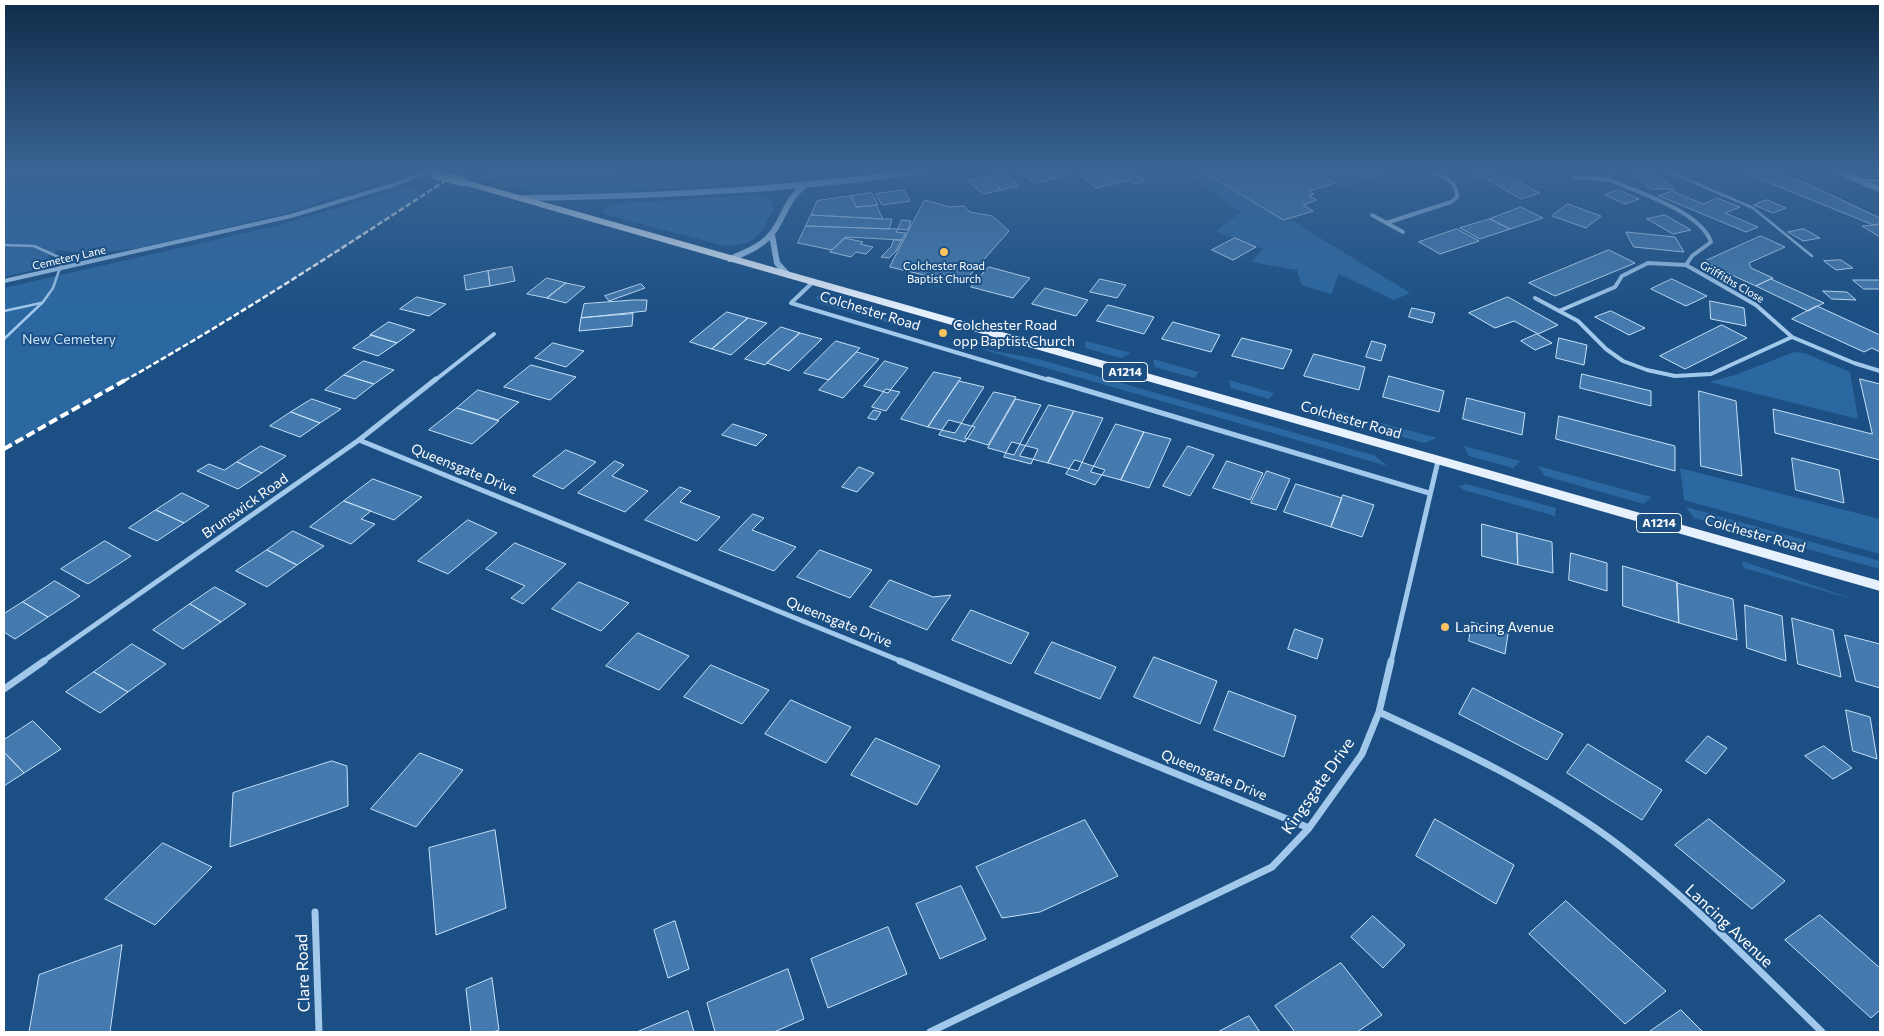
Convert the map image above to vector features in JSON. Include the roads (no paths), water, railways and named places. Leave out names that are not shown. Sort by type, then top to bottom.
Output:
[{"type":"main road","name":"Colchester Road","points":[[588,217],[1880,586]]},
{"type":"street","name":"Cemetery Lane","points":[[4,281],[285,217]]},
{"type":"street","points":[[730,259],[761,244],[772,235],[781,217]]},
{"type":"street","points":[[1376,217],[1403,232]]},
{"type":"street","points":[[1386,223],[1403,217]]},
{"type":"street","name":"Griffiths Close","points":[[1689,217],[1706,229],[1712,239],[1711,242],[1692,256],[1686,265],[1710,281],[1756,305],[1792,337],[1854,363],[1880,371]]},
{"type":"street","points":[[772,235],[777,263],[788,275]]},
{"type":"street","points":[[1559,310],[1614,287],[1622,276],[1648,263],[1664,262],[1686,265]]},
{"type":"street","name":"Colchester Road","points":[[813,282],[791,303],[1429,493]]},
{"type":"street","points":[[1535,298],[1578,322],[1606,349],[1623,361],[1647,370],[1675,376],[1711,374],[1792,337]]},
{"type":"street","name":"Brunswick Road","points":[[4,689],[359,440],[494,334]]},
{"type":"street","name":"Queensgate Drive","points":[[359,440],[1309,828]]},
{"type":"street","name":"Kingsgate Drive","points":[[930,1032],[1272,868],[1309,828],[1362,754],[1379,712],[1438,461]]},
{"type":"street","name":"Lancing Avenue","points":[[1379,712],[1529,785],[1581,818],[1633,857],[1710,924],[1822,1032]]},
{"type":"street","name":"Clare Road","points":[[315,912],[319,1032]]},
{"type":"lane","points":[[1764,217],[1812,256]]},
{"type":"lane","points":[[4,245],[34,246],[56,254],[63,259],[53,288],[43,302],[4,339]]},
{"type":"lane","points":[[4,311],[43,302]]},
{"type":"railway","points":[[124,381],[253,304],[389,217]]},
{"type":"railway","points":[[4,449],[127,379]]},
{"type":"place","name":"Colchester Road Baptist Church","points":[[944,252]]},
{"type":"place","name":"Colchester Road opp Baptist Church","points":[[943,333]]},
{"type":"place","name":"Lancing Avenue","points":[[1445,627]]},
{"type":"park label","name":"New Cemetery","points":[[69,339]]}]
